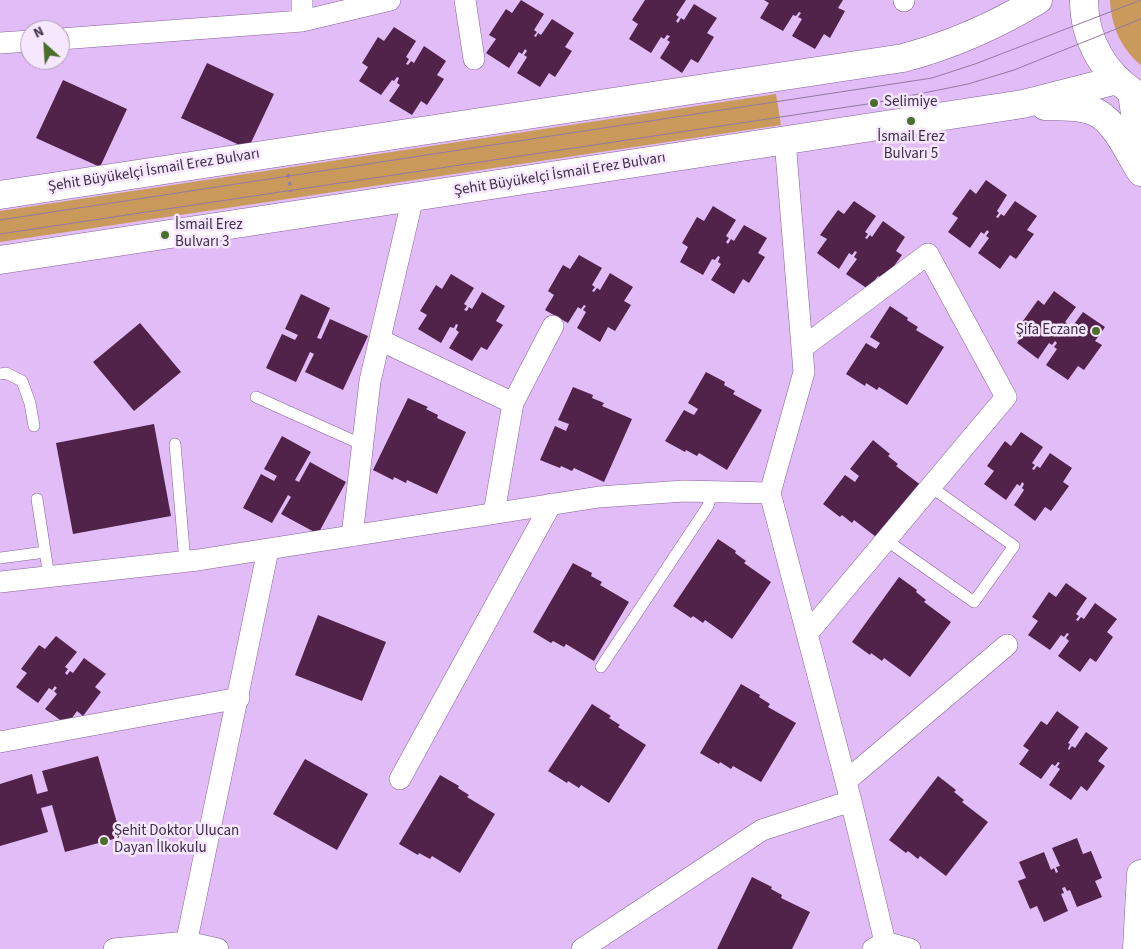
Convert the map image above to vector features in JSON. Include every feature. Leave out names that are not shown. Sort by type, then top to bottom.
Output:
[{"type":"main road","name":"Şehit Büyükelçi İsmail Erez Bulvarı","points":[[0,195],[904,58],[930,51],[980,32],[1038,0]]},
{"type":"main road","points":[[1084,0],[1088,31],[1095,49],[1130,90],[1141,159]]},
{"type":"main road","name":"Şehit Büyükelçi İsmail Erez Bulvarı","points":[[0,260],[1024,104],[1130,90]]},
{"type":"main road","points":[[1024,104],[1080,108],[1099,114],[1112,126],[1141,172]]},
{"type":"main road","points":[[1137,949],[1141,874]]},
{"type":"street","points":[[70,38],[390,0]]},
{"type":"street","points":[[465,0],[474,59]]},
{"type":"street","points":[[0,43],[20,42]]},
{"type":"street","points":[[785,140],[804,372],[770,493],[848,791],[879,945],[910,949]]},
{"type":"street","points":[[352,536],[370,381],[413,197]]},
{"type":"street","points":[[802,348],[928,254],[1006,397],[807,634]]},
{"type":"street","points":[[494,513],[513,404],[552,326]]},
{"type":"street","points":[[380,340],[513,404]]},
{"type":"street","points":[[0,582],[185,562],[551,504],[641,493],[712,491],[770,493]]},
{"type":"street","points":[[400,779],[551,504]]},
{"type":"street","points":[[186,945],[239,698],[268,550]]},
{"type":"street","points":[[582,949],[762,830],[848,791],[1007,645]]},
{"type":"street","points":[[0,742],[239,698]]},
{"type":"street","points":[[114,949],[186,945],[218,949]]},
{"type":"lane","points":[[0,374],[6,373],[22,381],[30,403],[34,426]]},
{"type":"lane","points":[[256,397],[363,445]]},
{"type":"lane","points":[[175,444],[185,562]]},
{"type":"lane","points":[[886,540],[974,602],[1014,546],[931,487]]},
{"type":"lane","points":[[602,667],[708,506],[712,491]]},
{"type":"lane","points":[[37,499],[49,577]]},
{"type":"lane","points":[[0,558],[45,552]]},
{"type":"path","points":[[285,151],[294,215]]},
{"type":"shaded area","points":[[1110,0],[1141,0],[1141,65],[1128,52],[1118,36],[1112,18]]},
{"type":"shaded area","points":[[776,94],[781,125],[0,242],[0,211]]},
{"type":"building","points":[[521,0],[544,14],[534,30],[537,32],[534,36],[536,37],[538,33],[541,35],[552,19],[574,33],[565,47],[572,51],[555,77],[549,73],[540,87],[517,73],[527,57],[524,55],[527,51],[525,49],[522,54],[519,52],[509,68],[486,53],[496,39],[489,35],[506,9],[512,13]]},
{"type":"building","points":[[645,0],[686,0],[676,15],[679,17],[676,21],[678,23],[681,18],[684,20],[694,4],[717,18],[707,33],[714,37],[698,63],[691,59],[682,73],[660,58],[670,42],[667,40],[670,36],[667,35],[664,39],[661,37],[651,53],[629,39],[638,24],[632,20]]},
{"type":"building","points":[[764,0],[843,0],[838,8],[845,11],[830,38],[824,34],[815,49],[792,36],[802,19],[798,17],[801,13],[799,12],[796,16],[793,15],[783,31],[760,18],[769,3]]},
{"type":"building","points":[[394,27],[416,41],[406,57],[409,59],[406,64],[408,65],[411,61],[414,63],[424,46],[446,61],[437,75],[444,79],[427,105],[421,101],[412,115],[389,101],[400,85],[397,83],[399,78],[397,77],[394,81],[392,80],[381,95],[359,81],[368,67],[362,63],[378,37],[384,41]]},
{"type":"building","points":[[207,63],[274,94],[248,149],[181,118]]},
{"type":"building","points":[[63,80],[127,109],[100,167],[36,138]]},
{"type":"building","points":[[986,180],[1007,195],[997,211],[999,213],[996,217],[998,218],[1001,214],[1004,216],[1015,201],[1037,216],[1027,230],[1034,234],[1016,259],[1010,255],[1000,269],[978,253],[989,238],[986,236],[989,232],[987,230],[984,234],[981,232],[970,248],[948,232],[958,218],[952,214],[970,189],[976,194]]},
{"type":"building","points":[[854,201],[876,216],[865,232],[868,234],[865,238],[867,239],[870,235],[872,237],[883,221],[905,237],[896,251],[902,255],[884,280],[878,276],[868,289],[846,274],[857,259],[854,257],[857,252],[855,251],[852,255],[849,253],[839,269],[817,253],[827,239],[820,235],[838,210],[844,214]]},
{"type":"building","points":[[713,206],[736,220],[726,236],[729,238],[726,242],[728,244],[731,239],[734,241],[744,225],[767,238],[758,253],[765,257],[749,283],[743,279],[734,294],[711,280],[721,264],[718,262],[720,257],[718,256],[715,260],[712,259],[703,275],[680,262],[688,247],[682,243],[697,217],[704,221]]},
{"type":"building","points":[[579,255],[602,268],[592,285],[595,287],[592,291],[594,292],[597,288],[600,290],[610,273],[633,287],[624,301],[631,305],[615,331],[608,327],[600,342],[577,328],[586,312],[583,310],[586,306],[584,305],[581,309],[578,307],[568,323],[545,310],[554,295],[548,291],[563,265],[570,269]]},
{"type":"building","points":[[451,274],[474,288],[464,304],[467,306],[464,310],[467,311],[469,307],[472,309],[482,292],[505,306],[496,321],[503,325],[487,350],[481,347],[472,361],[449,348],[459,332],[456,330],[458,325],[456,324],[454,328],[450,327],[441,343],[418,329],[427,315],[420,311],[436,285],[442,289]]},
{"type":"building","points":[[1054,291],[1076,307],[1065,322],[1068,324],[1065,328],[1066,330],[1069,326],[1072,327],[1083,312],[1105,327],[1095,341],[1102,345],[1084,370],[1078,366],[1068,380],[1046,365],[1057,349],[1054,347],[1057,343],[1055,341],[1052,345],[1049,343],[1038,359],[1017,343],[1026,329],[1020,325],[1038,300],[1044,305]]},
{"type":"building","points":[[301,294],[330,308],[317,338],[321,339],[330,319],[368,336],[343,390],[305,372],[314,354],[310,352],[296,382],[266,368],[282,334],[295,340],[298,335],[285,329]]},
{"type":"building","points":[[890,306],[918,327],[916,330],[944,347],[907,405],[879,387],[877,390],[866,383],[865,386],[846,374],[866,343],[876,349],[880,343],[870,337]]},
{"type":"building","points":[[140,323],[181,372],[134,411],[93,362]]},
{"type":"building","points":[[706,372],[725,382],[724,385],[735,391],[733,394],[762,410],[727,470],[699,453],[697,456],[686,450],[685,452],[665,441],[684,410],[694,415],[698,409],[688,403]]},
{"type":"building","points":[[573,387],[593,395],[592,398],[604,403],[602,406],[632,419],[604,482],[574,468],[572,471],[540,460],[555,426],[566,431],[569,424],[558,420]]},
{"type":"building","points":[[408,398],[428,407],[426,409],[438,415],[437,418],[466,432],[437,494],[407,480],[406,483],[394,477],[393,480],[373,470]]},
{"type":"building","points":[[154,424],[171,516],[73,534],[56,443]]},
{"type":"building","points":[[1021,432],[1043,447],[1032,463],[1035,465],[1032,469],[1034,470],[1037,466],[1040,468],[1050,453],[1072,468],[1063,482],[1069,486],[1051,511],[1045,507],[1035,521],[1014,505],[1024,490],[1022,482],[1020,486],[1017,484],[1006,500],[984,484],[994,471],[987,466],[1005,441],[1011,446]]},
{"type":"building","points":[[282,436],[311,452],[295,480],[299,482],[310,462],[346,482],[318,534],[281,514],[291,497],[288,495],[272,523],[243,508],[261,474],[274,481],[277,476],[264,469]]},
{"type":"building","points":[[873,440],[890,454],[888,456],[898,464],[896,466],[922,486],[880,540],[854,520],[852,523],[842,515],[840,517],[823,504],[845,475],[855,482],[859,476],[850,469]]},
{"type":"building","points":[[718,539],[736,551],[735,553],[746,561],[744,563],[771,582],[732,639],[705,620],[703,623],[693,616],[691,618],[673,606]]},
{"type":"building","points":[[573,563],[592,573],[591,576],[602,582],[600,585],[629,602],[594,661],[566,644],[564,647],[553,641],[551,643],[533,632]]},
{"type":"building","points":[[899,577],[917,590],[916,592],[926,600],[924,602],[951,622],[910,677],[884,658],[882,661],[871,653],[870,655],[852,642]]},
{"type":"building","points":[[1066,583],[1087,598],[1076,614],[1079,616],[1076,620],[1078,621],[1081,617],[1084,619],[1095,603],[1117,619],[1107,632],[1113,637],[1096,662],[1090,658],[1080,672],[1058,656],[1069,641],[1066,638],[1069,634],[1067,633],[1064,637],[1061,635],[1050,650],[1028,635],[1038,621],[1032,617],[1049,592],[1056,597]]},
{"type":"building","points":[[318,615],[386,642],[362,701],[295,675]]},
{"type":"building","points":[[56,636],[77,652],[65,667],[68,669],[65,673],[67,675],[70,671],[73,673],[84,658],[106,674],[95,687],[101,692],[83,716],[77,711],[67,725],[45,709],[57,694],[54,691],[57,688],[55,686],[52,690],[49,688],[38,703],[16,687],[27,673],[21,669],[39,645],[45,649]]},
{"type":"building","points":[[741,684],[760,695],[759,697],[770,704],[768,707],[796,723],[761,782],[733,766],[731,769],[700,753]]},
{"type":"building","points":[[592,704],[611,716],[609,718],[620,725],[618,727],[646,745],[609,803],[581,785],[579,788],[568,781],[567,783],[548,771]]},
{"type":"building","points":[[1057,711],[1079,727],[1068,743],[1070,744],[1069,750],[1072,746],[1075,748],[1086,732],[1108,748],[1098,761],[1105,766],[1087,791],[1081,786],[1071,800],[1049,785],[1060,769],[1057,767],[1060,763],[1058,762],[1055,766],[1052,764],[1041,779],[1019,764],[1029,750],[1023,746],[1041,721],[1047,725]]},
{"type":"building","points":[[98,756],[121,837],[65,852],[52,805],[41,808],[48,832],[0,846],[0,784],[32,774],[37,794],[48,791],[42,771]]},
{"type":"building","points":[[305,759],[368,794],[337,850],[273,814]]},
{"type":"building","points":[[440,775],[459,786],[458,788],[469,795],[467,797],[495,814],[460,873],[432,856],[430,859],[419,853],[418,855],[399,844]]},
{"type":"building","points":[[938,776],[956,790],[954,792],[964,800],[962,802],[988,822],[946,876],[920,856],[918,859],[908,851],[906,853],[889,840]]},
{"type":"building","points":[[1077,838],[1083,854],[1091,851],[1102,878],[1095,881],[1102,897],[1077,907],[1070,890],[1067,891],[1065,887],[1062,888],[1064,893],[1061,894],[1068,911],[1044,922],[1037,906],[1030,909],[1018,881],[1026,878],[1019,862],[1044,852],[1051,870],[1054,868],[1056,873],[1058,872],[1056,867],[1060,866],[1052,848]]},
{"type":"building","points":[[752,877],[772,887],[771,889],[782,895],[781,898],[810,912],[792,949],[717,949]]},
{"type":"tram line","points":[[0,220],[932,78],[975,64],[1141,0]]},
{"type":"tram line","points":[[0,234],[874,103],[968,84],[1014,70],[1141,19]]},
{"type":"place","name":"Selimiye","points":[[874,103]]},
{"type":"place","name":"İsmail Erez Bulvarı 5","points":[[911,121]]},
{"type":"place","name":"İsmail Erez Bulvarı 3","points":[[165,235]]},
{"type":"place","name":"Şifa Eczane","points":[[1096,331]]},
{"type":"place","name":"Şehit Doktor Ulucan Dayan İlkokulu","points":[[104,841]]}]
